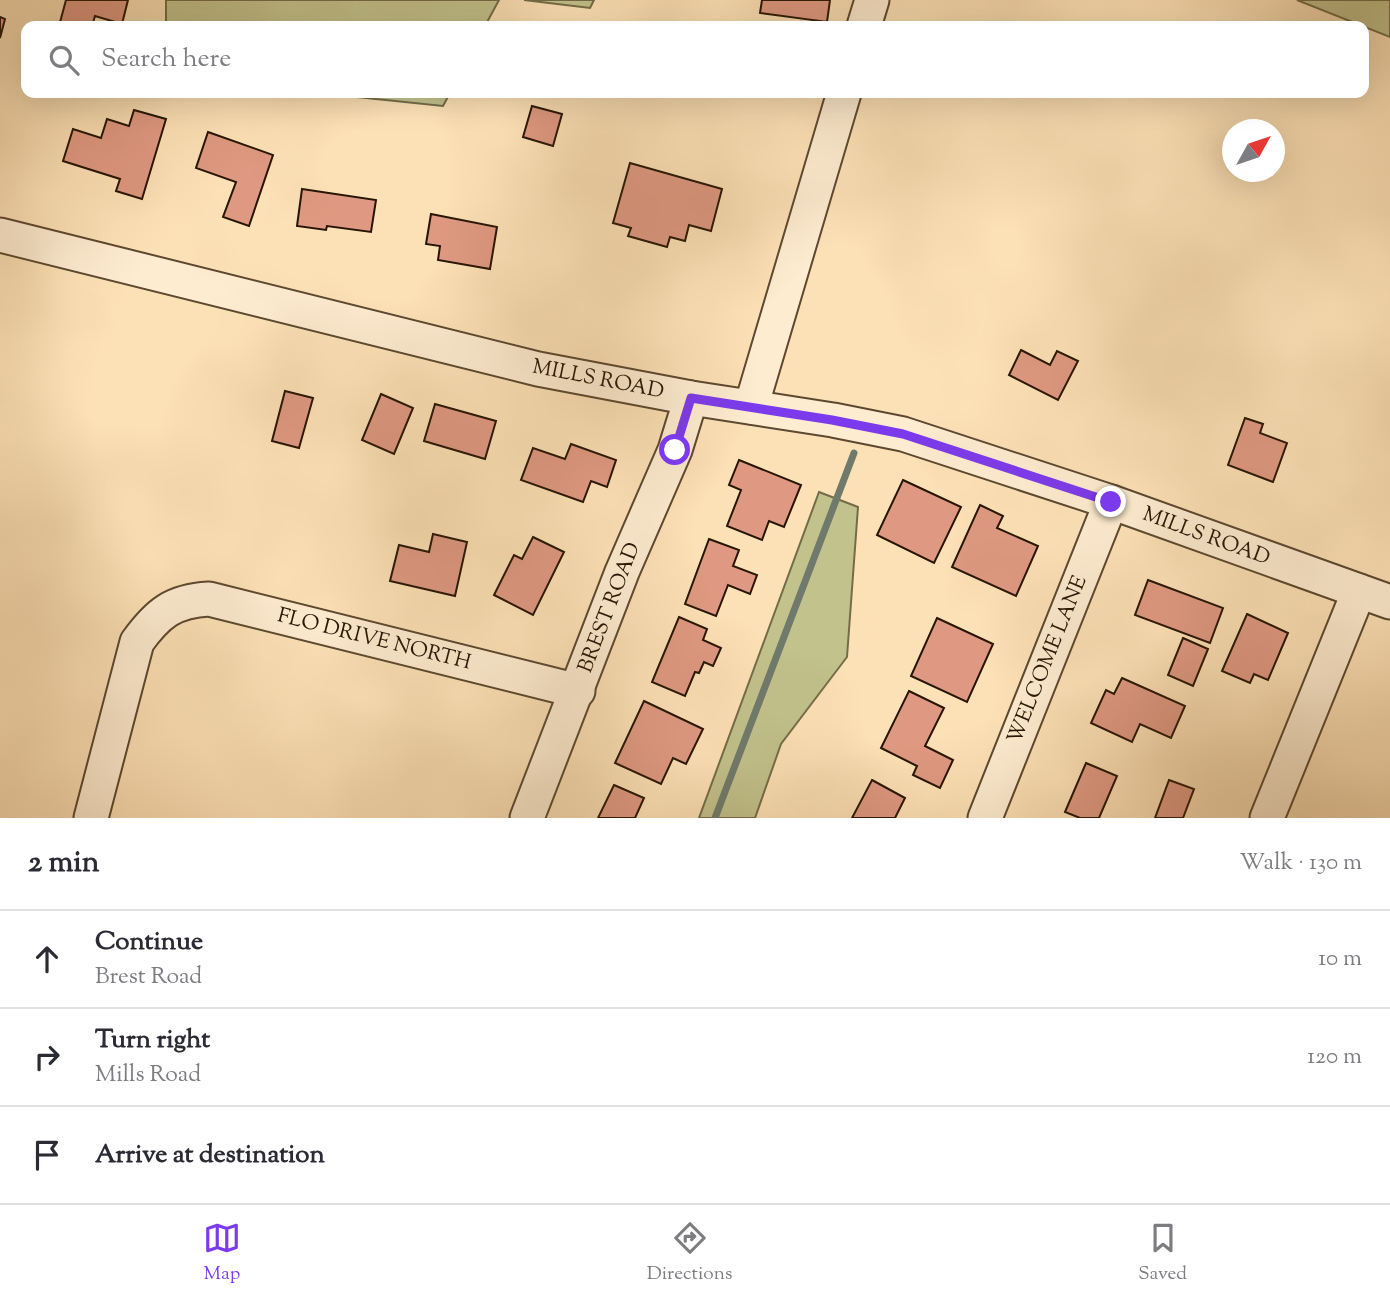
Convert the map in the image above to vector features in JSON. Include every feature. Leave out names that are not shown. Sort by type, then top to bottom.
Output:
[{"type":"street","points":[[866,21],[872,0]]},
{"type":"street","points":[[751,407],[843,98]]},
{"type":"street","name":"MILLS ROAD","points":[[0,235],[538,369],[903,434],[1111,502],[1390,602]]},
{"type":"street","name":"BREST ROAD","points":[[527,818],[622,572],[675,450],[691,398]]},
{"type":"street","name":"WELCOME LANE","points":[[985,818],[1111,502]]},
{"type":"street","points":[[1267,818],[1359,591]]},
{"type":"street","name":"FLO DRIVE NORTH","points":[[91,818],[137,642],[152,620],[171,607],[191,600],[209,599],[578,691]]},
{"type":"green space","points":[[166,0],[499,0],[488,21],[166,21]]},
{"type":"green space","points":[[524,0],[594,0],[590,8]]},
{"type":"green space","points":[[1297,0],[1390,0],[1390,37],[1369,29],[1369,21],[1350,21]]},
{"type":"green space","points":[[366,98],[447,98],[443,106]]},
{"type":"green space","points":[[819,492],[858,507],[847,657],[781,744],[755,818],[699,818]]},
{"type":"building","points":[[66,0],[128,0],[123,21],[95,16],[94,21],[60,21]]},
{"type":"building","points":[[762,0],[830,0],[827,21],[760,13]]},
{"type":"building","points":[[0,17],[5,19],[0,38]]},
{"type":"building","points":[[532,106],[562,114],[553,146],[523,137]]},
{"type":"building","points":[[134,110],[166,119],[142,199],[116,191],[120,179],[63,161],[73,129],[101,138],[107,119],[129,126]]},
{"type":"building","points":[[208,132],[273,155],[249,226],[223,217],[236,182],[196,168]]},
{"type":"building","points":[[630,163],[722,189],[711,231],[689,225],[685,241],[670,237],[667,247],[628,236],[631,228],[613,223]]},
{"type":"building","points":[[302,189],[376,200],[371,232],[327,226],[326,230],[297,226]]},
{"type":"building","points":[[431,214],[497,227],[490,269],[438,260],[440,246],[426,244]]},
{"type":"building","points":[[1021,350],[1050,365],[1057,351],[1078,361],[1058,400],[1009,375]]},
{"type":"building","points":[[285,391],[313,398],[299,448],[272,441]]},
{"type":"building","points":[[381,394],[413,408],[394,454],[362,440]]},
{"type":"building","points":[[435,404],[496,421],[485,459],[424,441]]},
{"type":"building","points":[[1245,418],[1263,424],[1260,433],[1287,443],[1273,482],[1228,465]]},
{"type":"building","points":[[571,444],[616,460],[607,487],[591,481],[583,502],[521,480],[533,448],[565,459]]},
{"type":"building","points":[[739,460],[801,485],[784,527],[769,521],[762,540],[727,526],[741,490],[729,485]]},
{"type":"building","points":[[903,480],[961,507],[934,563],[877,535]]},
{"type":"building","points":[[980,505],[1003,516],[997,528],[1038,546],[1016,596],[952,567]]},
{"type":"building","points":[[433,534],[467,542],[455,596],[390,581],[399,545],[429,552]]},
{"type":"building","points":[[533,537],[564,552],[533,615],[494,595],[514,555],[522,559]]},
{"type":"building","points":[[709,539],[739,550],[733,566],[757,575],[750,594],[728,585],[716,616],[685,604]]},
{"type":"building","points":[[1148,580],[1223,608],[1210,643],[1135,615]]},
{"type":"building","points":[[1247,614],[1288,633],[1268,680],[1254,674],[1250,683],[1222,671]]},
{"type":"building","points":[[679,617],[707,629],[703,640],[721,648],[713,666],[704,662],[699,673],[695,672],[685,696],[652,682]]},
{"type":"building","points":[[937,618],[993,644],[967,702],[911,676]]},
{"type":"building","points":[[1183,638],[1208,649],[1193,686],[1168,675]]},
{"type":"building","points":[[1122,678],[1185,706],[1171,738],[1140,724],[1132,742],[1091,723],[1106,690],[1114,694]]},
{"type":"building","points":[[909,691],[944,708],[925,746],[953,760],[940,788],[913,775],[917,766],[881,748]]},
{"type":"building","points":[[644,701],[703,729],[686,764],[673,758],[661,784],[615,763]]},
{"type":"building","points":[[1086,763],[1117,776],[1099,818],[1080,818],[1065,812]]},
{"type":"building","points":[[872,780],[905,798],[895,818],[852,818]]},
{"type":"building","points":[[1169,780],[1194,789],[1183,818],[1155,818]]},
{"type":"building","points":[[614,785],[644,798],[635,818],[598,818]]},
{"type":"waterway","points":[[715,818],[854,453]]},
{"type":"route","points":[[675,450],[691,398],[903,434],[1111,502]]}]
